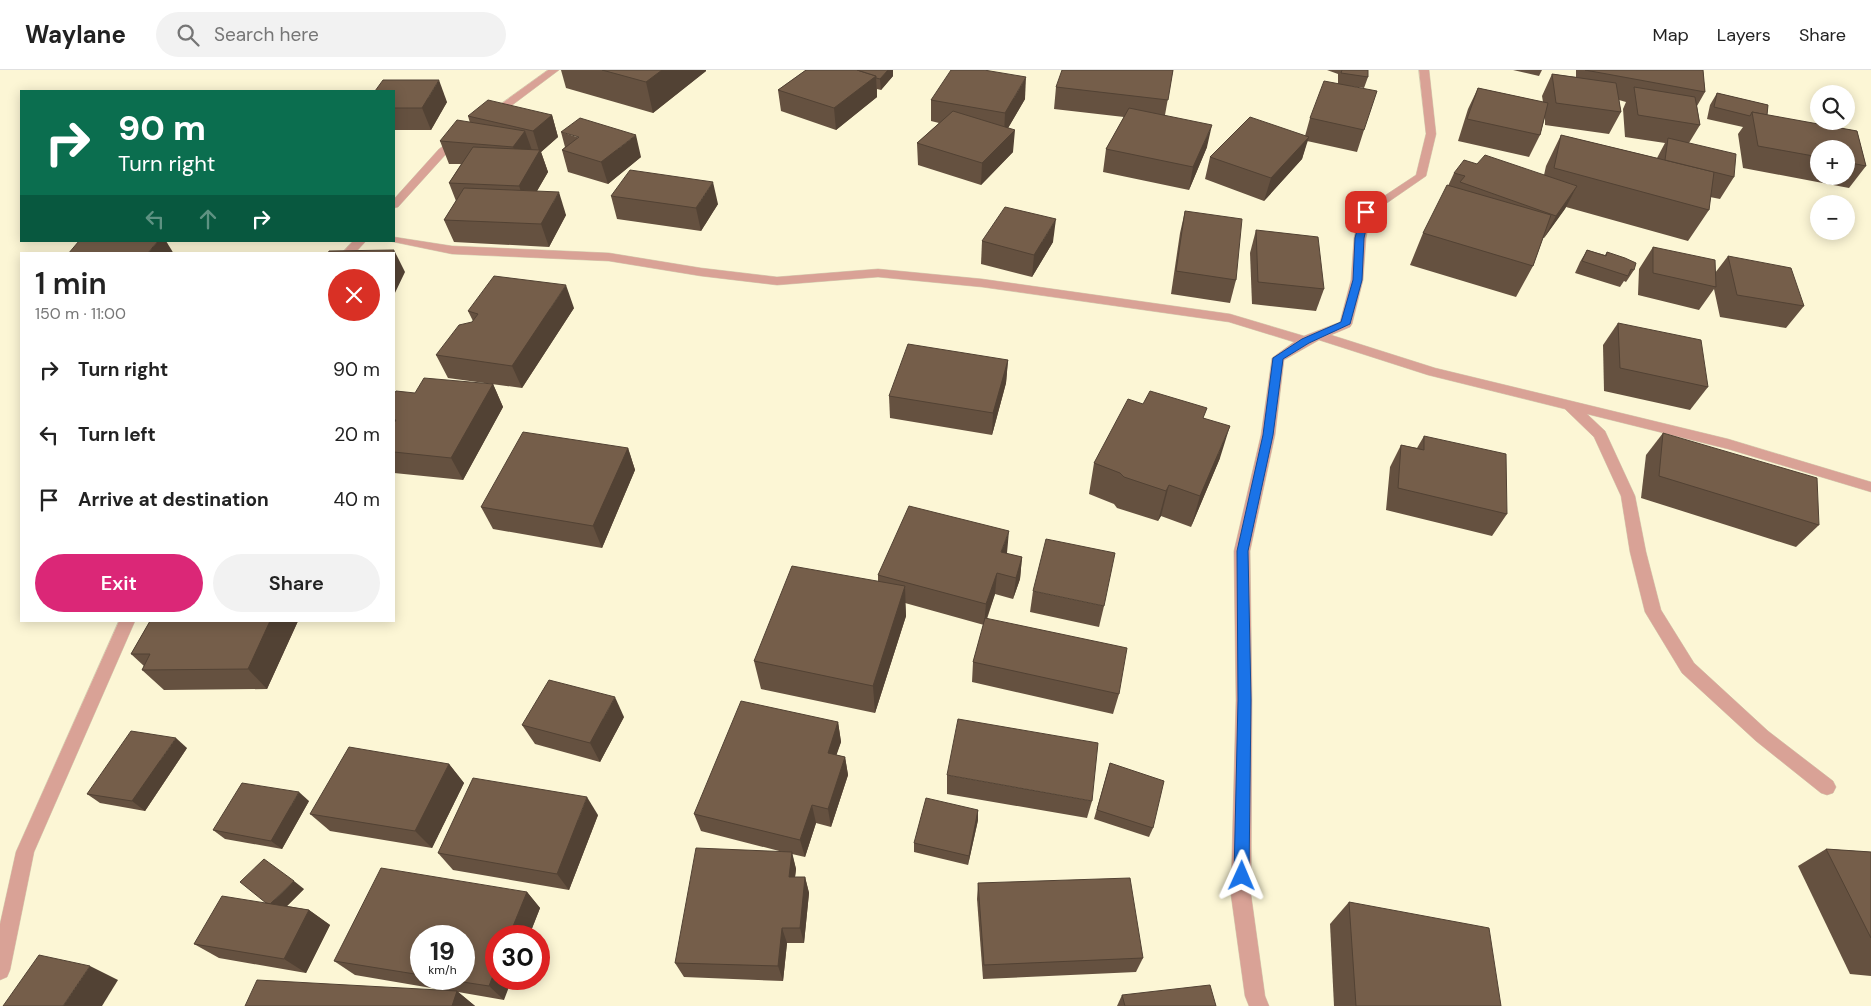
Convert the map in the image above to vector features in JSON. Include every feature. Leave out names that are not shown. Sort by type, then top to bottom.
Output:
[{"type":"street","points":[[480,123],[554,70]]},
{"type":"street","points":[[1259,1006],[1255,996],[1241,896],[1244,700],[1242,551],[1268,435],[1278,358],[1312,338],[1346,324],[1357,280],[1360,238],[1366,212],[1421,176],[1431,134],[1424,70]]},
{"type":"street","points":[[395,204],[443,151],[466,134]]},
{"type":"street","points":[[395,240],[452,250],[609,258],[700,272],[777,281],[878,273],[982,283],[1230,318],[1312,338],[1433,372],[1728,444],[1871,487]]},
{"type":"street","points":[[349,252],[359,242]]},
{"type":"street","points":[[1570,406],[1600,434],[1628,496],[1638,552],[1653,612],[1688,668],[1762,736],[1827,787]]},
{"type":"street","points":[[0,970],[25,852],[127,622]]},
{"type":"building","points":[[602,70],[662,70],[646,82]]},
{"type":"building","points":[[806,70],[857,70],[876,76],[834,108],[778,90]]},
{"type":"building","points":[[857,70],[888,70],[880,79]]},
{"type":"building","points":[[951,70],[984,70],[1026,77],[1005,113],[931,100]]},
{"type":"building","points":[[1062,70],[1173,70],[1168,100],[1056,87]]},
{"type":"building","points":[[1342,70],[1368,70],[1368,77],[1341,73]]},
{"type":"building","points":[[1585,70],[1703,70],[1705,92]]},
{"type":"building","points":[[1552,74],[1616,83],[1621,112],[1556,103]]},
{"type":"building","points":[[383,80],[439,80],[422,108],[395,108],[395,90],[376,90]]},
{"type":"building","points":[[1324,81],[1377,91],[1364,130],[1310,118]]},
{"type":"building","points":[[1634,87],[1695,97],[1700,125],[1638,115]]},
{"type":"building","points":[[1478,88],[1548,103],[1540,135],[1467,119]]},
{"type":"building","points":[[1717,93],[1768,105],[1767,115],[1752,112],[1750,116],[1714,107]]},
{"type":"building","points":[[488,100],[552,115],[533,131],[468,116]]},
{"type":"building","points":[[1129,108],[1212,125],[1193,167],[1106,149]]},
{"type":"building","points":[[953,111],[1015,130],[982,163],[917,143]]},
{"type":"building","points":[[1752,112],[1810,122],[1810,130],[1857,131],[1866,166],[1855,164],[1855,140],[1810,140],[1810,155],[1758,146]]},
{"type":"building","points":[[1250,117],[1309,137],[1271,178],[1210,157]]},
{"type":"building","points":[[580,118],[636,135],[601,162],[562,150],[579,137],[561,132]]},
{"type":"building","points":[[457,120],[525,131],[513,147],[440,141]]},
{"type":"building","points":[[1561,135],[1714,172],[1709,210],[1554,168]]},
{"type":"building","points":[[1668,138],[1736,154],[1734,177],[1665,160]]},
{"type":"building","points":[[473,147],[540,150],[519,186],[449,183]]},
{"type":"building","points":[[1485,155],[1577,186],[1556,216],[1460,182],[1465,176],[1454,173],[1464,160],[1477,164]]},
{"type":"building","points":[[630,170],[713,182],[696,208],[611,196]]},
{"type":"building","points":[[1447,185],[1551,215],[1533,266],[1423,233]]},
{"type":"building","points":[[464,188],[559,192],[541,224],[444,220]]},
{"type":"building","points":[[1005,207],[1056,219],[1034,255],[982,241]]},
{"type":"building","points":[[1185,211],[1242,219],[1236,280],[1176,271]]},
{"type":"building","points":[[1256,230],[1318,237],[1324,289],[1258,282]]},
{"type":"building","points":[[78,242],[157,242],[149,252],[70,252]]},
{"type":"building","points":[[1653,247],[1715,260],[1716,287],[1653,273]]},
{"type":"building","points":[[394,250],[393,252],[329,251]]},
{"type":"building","points":[[1587,250],[1606,256],[1607,252],[1625,258],[1636,263],[1634,270],[1631,269],[1628,276],[1582,261]]},
{"type":"building","points":[[1728,256],[1791,268],[1804,306],[1737,295]]},
{"type":"building","points":[[494,276],[566,285],[512,366],[436,355],[459,325],[472,322],[478,314],[468,311]]},
{"type":"building","points":[[1618,323],[1701,340],[1708,387],[1620,368]]},
{"type":"building","points":[[908,344],[1008,360],[993,413],[889,396]]},
{"type":"building","points":[[424,378],[493,384],[451,458],[395,452],[395,392],[396,391],[415,393]]},
{"type":"building","points":[[1150,391],[1207,408],[1203,418],[1230,426],[1200,496],[1169,485],[1166,491],[1124,477],[1120,473],[1094,463],[1128,399],[1143,404]]},
{"type":"building","points":[[523,432],[628,448],[593,526],[481,507]]},
{"type":"building","points":[[1663,433],[1817,478],[1819,525],[1659,476]]},
{"type":"building","points":[[1424,436],[1506,454],[1507,514],[1398,488],[1401,445],[1424,450]]},
{"type":"building","points":[[909,506],[1009,531],[1001,552],[1022,557],[1016,578],[997,573],[986,604],[878,575]]},
{"type":"building","points":[[1046,539],[1115,553],[1104,606],[1033,591]]},
{"type":"building","points":[[792,566],[905,586],[873,686],[754,661]]},
{"type":"building","points":[[985,618],[1127,648],[1119,694],[973,662]]},
{"type":"building","points":[[149,622],[270,622],[248,669],[142,670],[150,654],[131,654]]},
{"type":"building","points":[[549,680],[615,697],[590,743],[522,725]]},
{"type":"building","points":[[741,701],[838,722],[828,753],[845,757],[828,809],[812,805],[800,840],[694,814]]},
{"type":"building","points":[[958,719],[1098,743],[1092,801],[947,775]]},
{"type":"building","points":[[131,731],[176,738],[132,801],[87,794]]},
{"type":"building","points":[[349,747],[449,764],[415,831],[310,814]]},
{"type":"building","points":[[1110,763],[1164,781],[1153,828],[1097,810]]},
{"type":"building","points":[[473,778],[587,797],[557,874],[438,853]]},
{"type":"building","points":[[242,783],[299,792],[271,841],[213,830]]},
{"type":"building","points":[[926,798],[978,810],[969,856],[914,843]]},
{"type":"building","points":[[696,848],[792,852],[789,877],[805,877],[800,928],[782,928],[778,966],[675,963]]},
{"type":"building","points":[[1826,849],[1871,852],[1871,938]]},
{"type":"building","points":[[264,859],[294,881],[270,904],[266,903],[240,882]]},
{"type":"building","points":[[381,868],[527,892],[514,925],[485,925],[485,985],[475,984],[475,925],[410,925],[410,973],[334,961]]},
{"type":"building","points":[[1130,878],[1143,958],[984,965],[978,883]]},
{"type":"building","points":[[222,896],[309,910],[284,959],[194,944]]},
{"type":"building","points":[[1349,902],[1489,928],[1501,1006],[1356,1006]]},
{"type":"building","points":[[39,955],[90,966],[63,1006],[3,1006]]},
{"type":"building","points":[[257,980],[410,988],[410,990],[457,991],[452,1006],[245,1006]]},
{"type":"building","points":[[1210,985],[1216,1006],[1125,1006],[1122,995]]},
{"type":"route","points":[[1242,876],[1244,700],[1242,551],[1268,435],[1278,358],[1305,341],[1346,324],[1357,280],[1360,238],[1366,212]]}]
